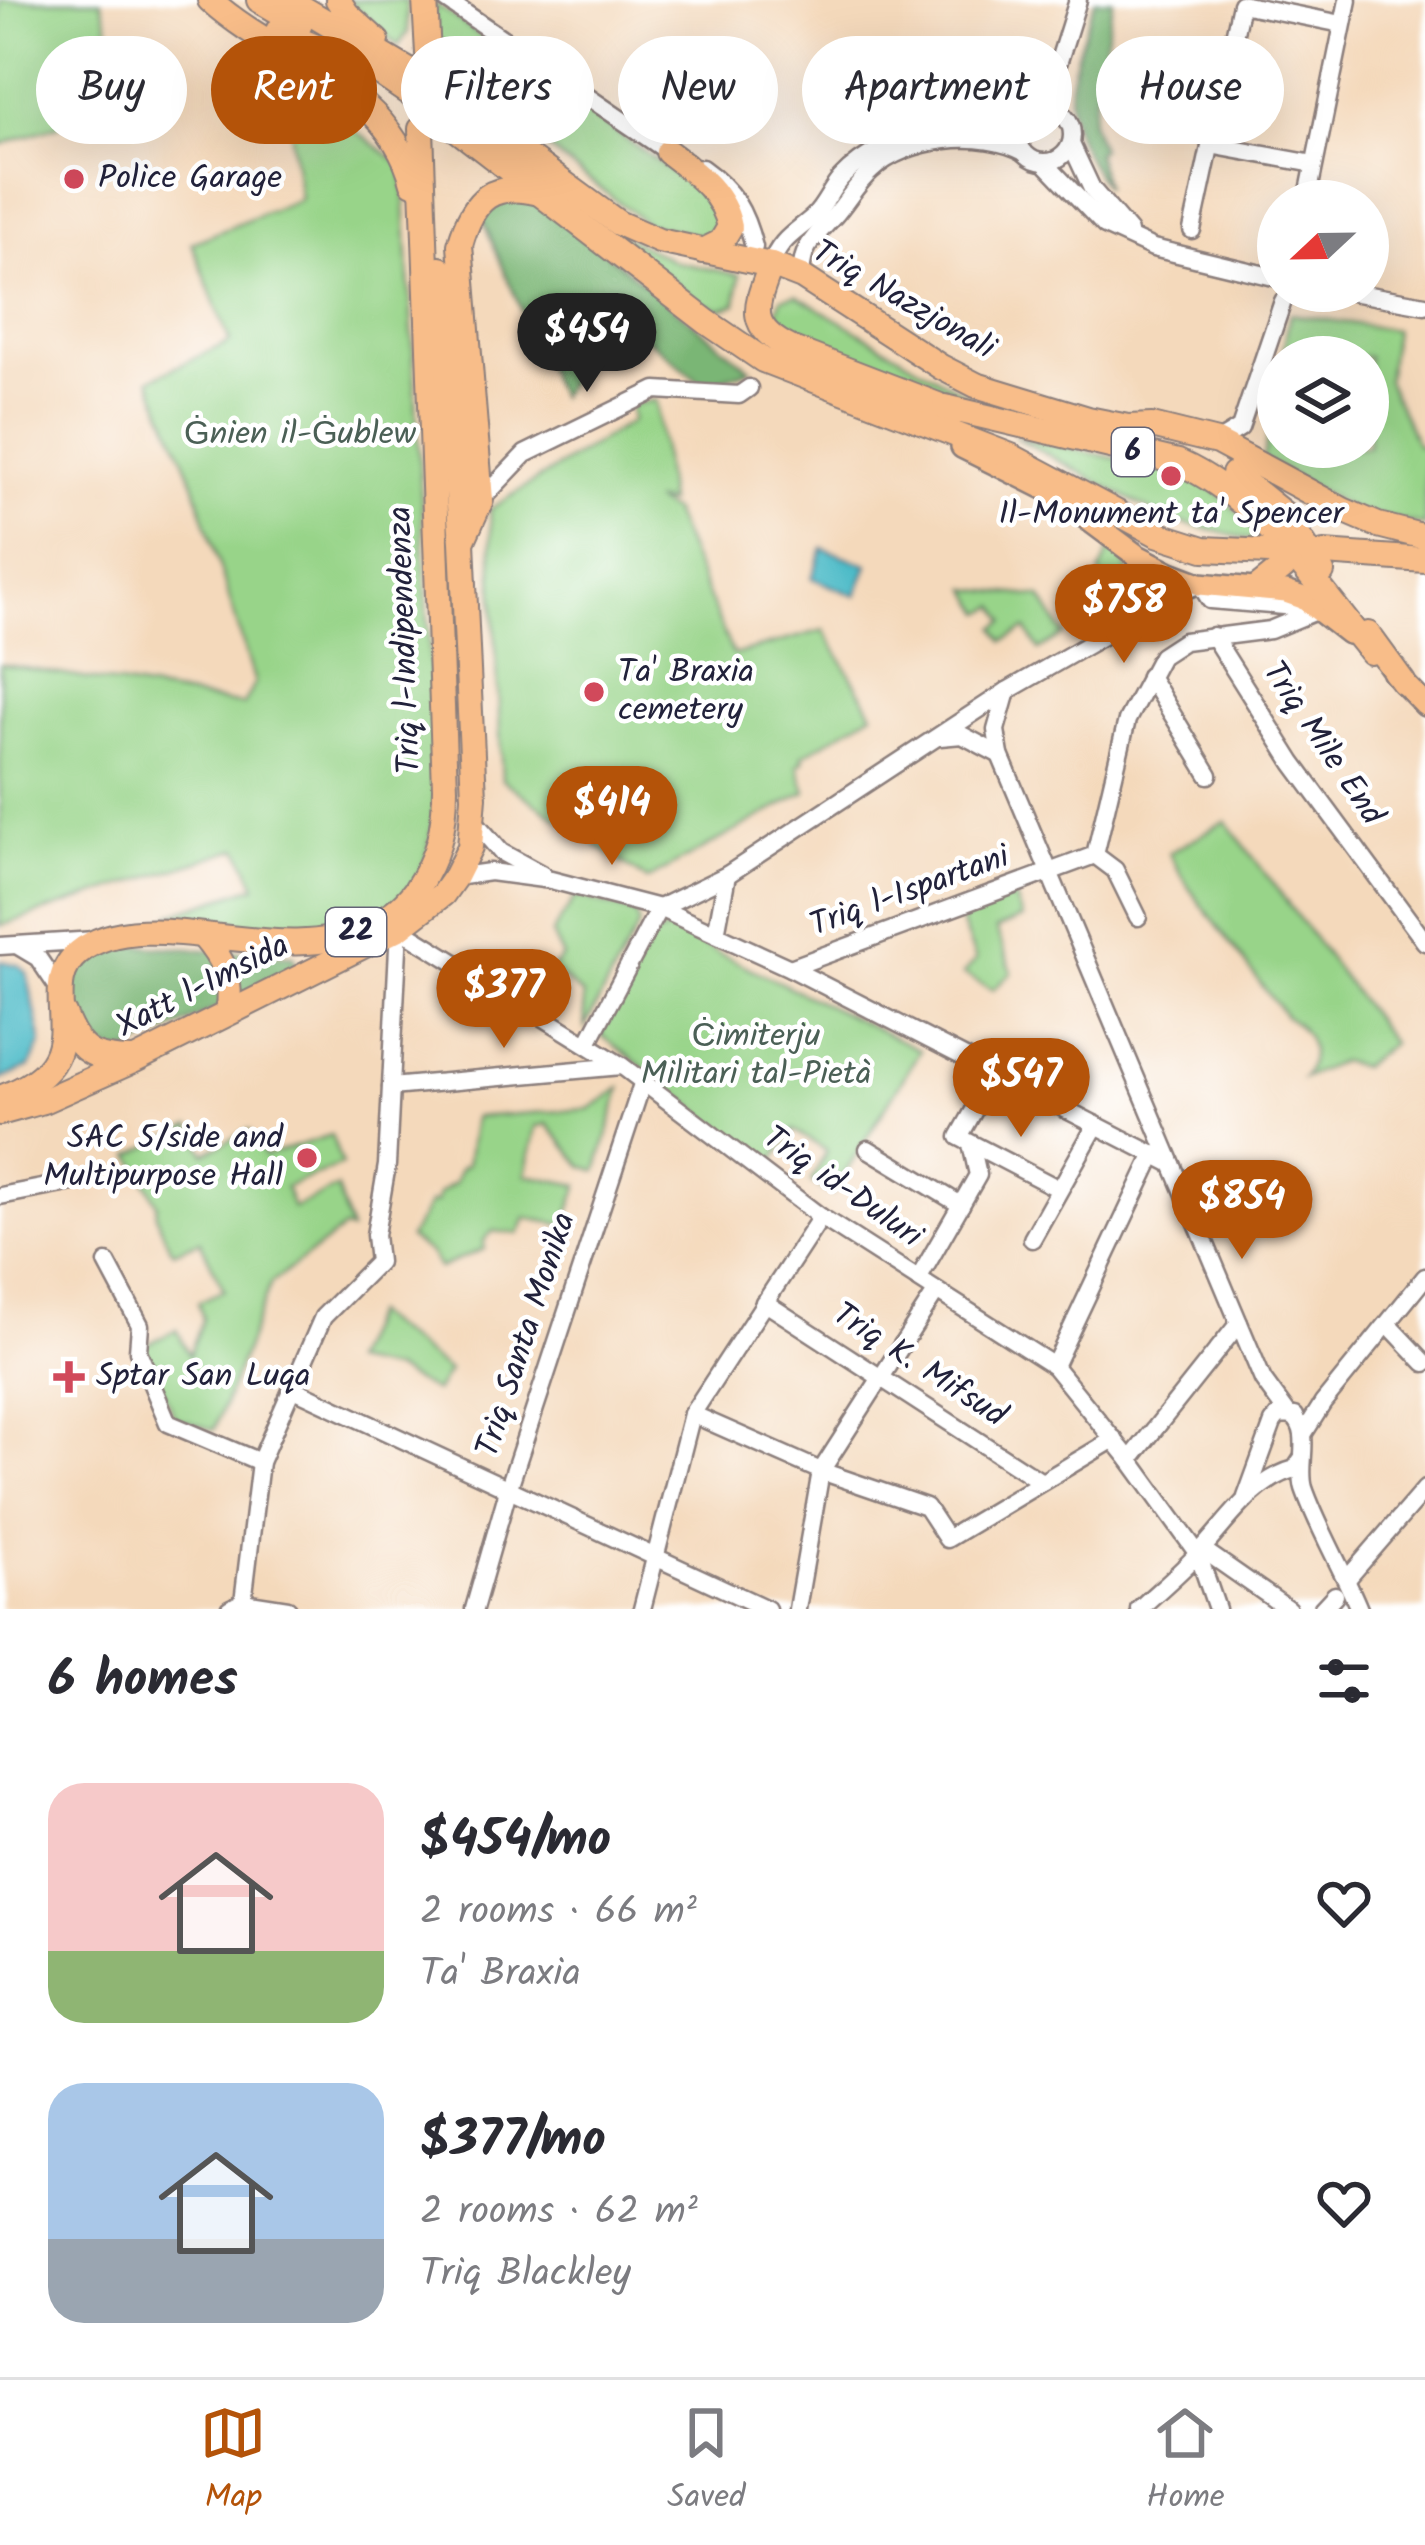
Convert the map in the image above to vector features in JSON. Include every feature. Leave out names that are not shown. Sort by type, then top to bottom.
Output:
[{"type":"highway","name":"Triq Nazzjonali","points":[[259,0],[387,68]]},
{"type":"highway","name":"Triq Nazzjonali","points":[[289,0],[387,68],[707,322],[763,360],[1011,456],[1132,520],[1204,550],[1279,552]]},
{"type":"highway","name":"Triq Nazzjonali","points":[[315,0],[387,68]]},
{"type":"highway","points":[[338,0],[347,14],[401,47]]},
{"type":"highway","points":[[413,0],[418,36]]},
{"type":"highway","points":[[423,36],[425,0]]},
{"type":"highway","name":"Triq Nazzjonali","points":[[212,3],[387,68],[401,64]]},
{"type":"highway","points":[[212,3],[348,92],[396,139],[413,184],[425,316]]},
{"type":"highway","name":"Triq l-Indipendenza","points":[[445,817],[425,316],[427,132],[461,542],[474,820],[470,847]]},
{"type":"highway","name":"Triq Nazzjonali","points":[[524,144],[619,223],[659,241],[760,262],[802,277],[976,385],[1044,408],[1128,428],[1152,426],[1216,442],[1343,510],[1419,536]]},
{"type":"highway","points":[[668,152],[706,182],[727,210],[730,227],[721,242],[703,251]]},
{"type":"highway","points":[[461,542],[481,500],[460,245],[469,214],[489,195],[520,188],[547,196]]},
{"type":"highway","points":[[760,262],[761,326],[776,340]]},
{"type":"highway","points":[[760,262],[749,315],[756,327],[776,340]]},
{"type":"highway","points":[[758,299],[781,276],[802,277]]},
{"type":"highway","name":"6","points":[[776,340],[945,407],[1051,464],[1132,520]]},
{"type":"highway","name":"6","points":[[945,407],[1178,462],[1240,497],[1279,552],[1371,652]]},
{"type":"highway","name":"6","points":[[1128,428],[1236,475],[1284,514],[1333,590],[1403,682]]},
{"type":"highway","name":"6","points":[[1236,475],[1282,524],[1279,552]]},
{"type":"highway","points":[[1259,587],[1284,568],[1279,552]]},
{"type":"highway","points":[[1324,553],[1425,560]]},
{"type":"highway","name":"Xatt l-Imsida","points":[[0,1098],[42,1077],[61,1047],[61,1000],[78,953],[115,934],[317,944],[347,937],[400,910],[434,862],[445,817]]},
{"type":"highway","name":"Xatt l-Imsida","points":[[0,1113],[44,1101],[135,1060],[399,928],[442,894],[470,847]]},
{"type":"highway","points":[[203,936],[226,970],[231,989],[226,1013]]},
{"type":"highway","points":[[61,1000],[73,1037],[87,1051],[103,1059],[135,1060]]},
{"type":"main road","name":"Triq Nazzjonali","points":[[915,420],[1050,491],[1136,555],[1200,584],[1259,587],[1303,598],[1371,652],[1425,705]]},
{"type":"street","points":[[446,0],[668,152],[727,186],[746,214],[760,262],[813,216],[840,179],[893,144]]},
{"type":"street","points":[[1067,36],[1078,0]]},
{"type":"street","points":[[1311,180],[1348,0]]},
{"type":"street","points":[[1192,230],[1241,4],[1342,24]]},
{"type":"street","points":[[802,277],[809,242],[869,171],[905,150],[929,144]]},
{"type":"street","points":[[1005,144],[1046,164],[1105,226],[1134,237]]},
{"type":"street","points":[[1022,144],[1024,152]]},
{"type":"street","points":[[1046,164],[1063,156],[1070,144]]},
{"type":"street","points":[[1070,144],[1092,190],[1143,244],[1257,273]]},
{"type":"street","points":[[1210,145],[1314,164]]},
{"type":"street","points":[[1389,299],[1425,305]]},
{"type":"street","points":[[1216,442],[1240,428],[1280,312]]},
{"type":"street","points":[[481,500],[525,454],[656,390],[739,395],[749,388]]},
{"type":"street","points":[[1130,620],[1144,595],[1146,577],[1136,555]]},
{"type":"street","points":[[588,1043],[659,908],[727,875],[1007,691],[1200,584],[1210,600],[1320,609]]},
{"type":"street","points":[[1138,917],[1115,870],[1095,855],[1127,720],[1149,676],[1161,656],[1184,641],[1270,630],[1320,609]]},
{"type":"street","name":"Triq Mile End","points":[[1213,637],[1294,763],[1425,942]]},
{"type":"street","points":[[1149,676],[1208,775]]},
{"type":"street","points":[[1007,691],[996,730],[1000,755],[1263,1380],[1284,1417],[1300,1422],[1304,1433]]},
{"type":"street","points":[[939,737],[962,736],[1000,755]]},
{"type":"street","points":[[474,820],[501,852],[551,880]]},
{"type":"street","name":"Triq l-Ispartani","points":[[790,968],[1095,855]]},
{"type":"street","points":[[455,877],[490,872],[551,880],[659,908],[790,968],[1172,1164]]},
{"type":"street","points":[[716,934],[727,875]]},
{"type":"street","points":[[288,1609],[236,1606],[260,1462],[322,1318],[378,1262],[375,1234],[387,1165],[399,928]]},
{"type":"street","name":"Triq id-Duluri","points":[[399,928],[588,1043],[820,1217],[1054,1366],[1200,1552]]},
{"type":"street","points":[[9,946],[104,939]]},
{"type":"street","points":[[9,946],[38,958],[61,1000]]},
{"type":"street","points":[[391,1087],[622,1066]]},
{"type":"street","points":[[919,1279],[978,1175],[965,1140],[994,1073]]},
{"type":"street","name":"Triq Santa Monika","points":[[474,1609],[509,1486],[643,1081]]},
{"type":"street","points":[[1121,1138],[1142,1119],[1142,1092]]},
{"type":"street","points":[[1032,1239],[1096,1125]]},
{"type":"street","points":[[965,1140],[1059,1189]]},
{"type":"street","points":[[868,1149],[961,1205]]},
{"type":"street","points":[[1054,1366],[1154,1154]]},
{"type":"street","points":[[0,1196],[73,1182]]},
{"type":"street","points":[[642,1609],[692,1414],[820,1217]]},
{"type":"street","points":[[107,1263],[140,1325],[138,1351],[168,1423],[260,1462]]},
{"type":"street","points":[[1359,1609],[1303,1486],[1304,1433],[1425,1277]]},
{"type":"street","points":[[797,1609],[821,1471],[936,1292]]},
{"type":"street","name":"Triq K. Mifsud","points":[[764,1302],[1040,1481]]},
{"type":"street","points":[[1130,1460],[1239,1323]]},
{"type":"street","points":[[1388,1324],[1425,1364]]},
{"type":"street","points":[[294,1389],[767,1609]]},
{"type":"street","points":[[1244,1500],[1284,1417],[1323,1403]]},
{"type":"street","points":[[692,1414],[821,1471],[926,1507],[946,1539],[1114,1439]]},
{"type":"street","points":[[1266,1451],[1272,1467],[1303,1486]]},
{"type":"street","points":[[1139,1609],[1200,1552],[1244,1500],[1280,1473],[1294,1469],[1300,1460]]},
{"type":"street","points":[[1348,1578],[1422,1499]]},
{"type":"street","points":[[1200,1552],[1217,1609]]},
{"type":"street","points":[[1200,1552],[1288,1609]]},
{"type":"green space","points":[[0,0],[101,0],[111,36],[36,36],[36,133],[0,145]]},
{"type":"green space","points":[[348,0],[406,0],[408,32],[398,46]]},
{"type":"green space","points":[[1095,0],[1113,0],[1106,36],[1096,36],[1091,121],[1101,149],[1096,153],[1105,188],[1072,118],[1077,54]]},
{"type":"green space","points":[[434,3],[481,36],[435,36]]},
{"type":"green space","points":[[594,117],[618,134],[618,144],[633,144],[699,191],[720,219],[709,238],[647,224],[542,144],[594,144]]},
{"type":"green space","name":"Ġnien il-Ġublew","points":[[292,144],[373,144],[403,165],[437,787],[425,861],[406,893],[380,914],[349,926],[276,930],[169,915],[256,886],[239,848],[0,926],[0,664],[243,705],[255,683],[194,483],[150,379],[230,342],[192,243],[300,199]]},
{"type":"green space","points":[[534,196],[751,369],[704,385],[619,315],[558,397],[482,218],[502,199]]},
{"type":"green space","points":[[594,222],[677,262],[740,275],[736,304],[721,309],[702,304]]},
{"type":"green space","points":[[796,295],[986,406],[982,413],[783,329],[777,310],[782,298]]},
{"type":"green space","points":[[1290,314],[1394,330],[1389,366],[1389,336],[1286,336]]},
{"type":"green space","points":[[1389,385],[1417,445],[1425,448],[1425,526],[1354,510],[1279,468],[1389,468]]},
{"type":"green space","points":[[656,400],[668,503],[653,501],[672,512],[733,655],[824,630],[873,713],[802,756],[804,761],[798,765],[806,792],[647,880],[502,780],[490,509],[632,421],[630,405]]},
{"type":"green space","points":[[1014,436],[1201,477],[1272,545],[1166,519]]},
{"type":"green space","points":[[1110,549],[1125,561],[1134,595],[1119,604],[1100,573]]},
{"type":"green space","points":[[969,589],[1041,597],[1064,635],[1039,650],[1026,629],[1004,641],[996,628],[1006,621],[997,606],[984,613]]},
{"type":"green space","points":[[1226,821],[1392,1043],[1362,1067],[1341,1061],[1303,1078],[1311,1051],[1306,1035],[1285,1016],[1189,888],[1169,853]]},
{"type":"green space","points":[[576,896],[635,913],[639,925],[585,1027],[583,995],[551,969],[563,957],[552,934]]},
{"type":"green space","points":[[1014,896],[1022,918],[996,929],[1012,972],[993,990],[963,974],[976,960],[959,917]]},
{"type":"green space","name":"Ċimiterju Militari tal-Pietà","points":[[669,929],[920,1050],[832,1195],[811,1181],[827,1151],[794,1130],[770,1166],[600,1034],[652,936]]},
{"type":"green space","points":[[117,944],[293,956],[297,969],[123,1054],[84,1035],[73,1017],[72,1004],[76,972]]},
{"type":"green space","points":[[621,1088],[597,1171],[583,1166],[547,1124],[536,1127],[526,1175],[579,1185],[565,1225],[526,1218],[519,1234],[493,1231],[484,1240],[484,1249],[439,1268],[431,1254],[409,1238],[430,1203],[436,1203],[467,1165],[474,1117],[589,1109]]},
{"type":"green space","points":[[191,1126],[205,1153],[249,1130],[265,1156],[331,1135],[342,1165],[285,1187],[293,1208],[337,1188],[350,1231],[343,1229],[271,1283],[214,1430],[175,1418],[143,1346],[177,1330],[189,1355],[203,1319],[198,1302],[224,1290],[200,1241],[173,1252],[170,1248],[156,1215],[157,1203],[132,1155]]},
{"type":"green space","points":[[372,1314],[448,1371],[435,1392],[395,1371],[350,1362]]},
{"type":"water","points":[[823,548],[868,565],[856,596],[812,578]]},
{"type":"water","points":[[0,961],[19,965],[27,973],[42,1043],[30,1067],[0,1080]]},
{"type":"place","name":"Police Garage","points":[[74,179]]},
{"type":"place","name":"Il-Monument ta' Spencer","points":[[1171,476]]},
{"type":"place","name":"Ta' Braxia cemetery","points":[[594,692]]},
{"type":"place","name":"SAC 5/side and Multipurpose Hall","points":[[307,1158]]},
{"type":"place","name":"Sptar San Luqa","points":[[69,1377]]}]
